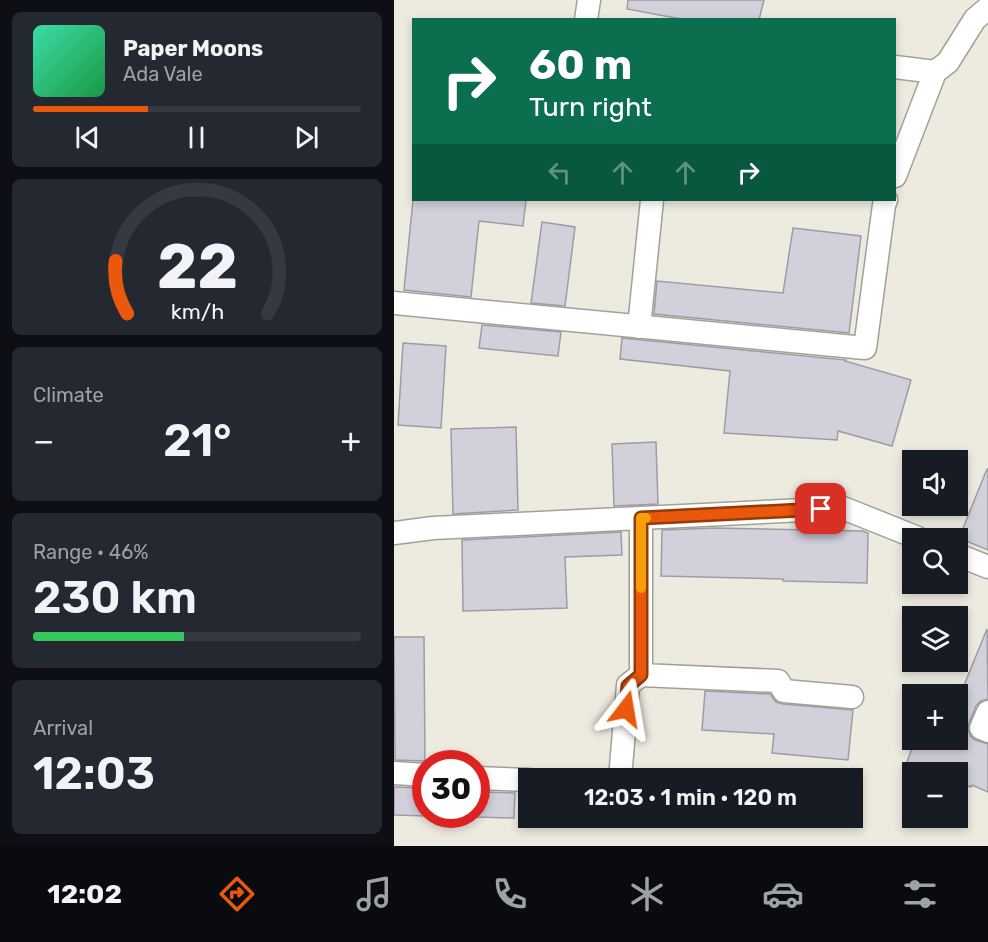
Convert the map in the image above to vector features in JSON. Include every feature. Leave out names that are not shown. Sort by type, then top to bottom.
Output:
[{"type":"street","points":[[586,18],[589,0]]},
{"type":"street","points":[[896,173],[935,72],[948,62],[975,19],[988,8]]},
{"type":"street","points":[[896,67],[935,72]]},
{"type":"street","points":[[639,327],[652,201]]},
{"type":"street","points":[[394,303],[865,348],[886,201]]},
{"type":"street","points":[[394,533],[433,528],[843,508],[902,532]]},
{"type":"street","points":[[641,518],[641,675]]},
{"type":"street","points":[[968,559],[988,567]]},
{"type":"street","points":[[621,768],[628,686],[641,675],[778,681],[784,691],[852,698]]},
{"type":"street","points":[[988,712],[981,728],[988,731]]},
{"type":"street","points":[[394,773],[412,774]]},
{"type":"street","points":[[490,779],[518,780]]},
{"type":"building","points":[[628,0],[764,0],[760,18],[675,18],[627,9]]},
{"type":"building","points":[[413,201],[526,201],[523,226],[479,221],[471,297],[404,290]]},
{"type":"building","points":[[542,222],[575,227],[565,306],[531,303]]},
{"type":"building","points":[[793,228],[861,236],[849,333],[654,314],[657,281],[783,293]]},
{"type":"building","points":[[482,325],[561,332],[558,356],[479,348]]},
{"type":"building","points":[[622,338],[846,360],[911,380],[892,446],[838,431],[837,440],[724,433],[730,371],[620,359]]},
{"type":"building","points":[[403,343],[446,346],[441,428],[398,425]]},
{"type":"building","points":[[516,427],[518,510],[453,514],[451,429]]},
{"type":"building","points":[[656,442],[658,504],[614,506],[612,444]]},
{"type":"building","points":[[988,469],[988,550],[968,542],[968,528],[963,528]]},
{"type":"building","points":[[715,528],[863,531],[868,533],[867,583],[661,576],[662,530]]},
{"type":"building","points":[[621,532],[622,555],[565,557],[567,608],[463,611],[462,540]]},
{"type":"building","points":[[987,629],[988,699],[976,706],[968,729],[968,684],[965,684]]},
{"type":"building","points":[[394,637],[424,637],[425,750],[412,750],[412,761],[395,760]]},
{"type":"building","points":[[705,691],[770,694],[776,702],[783,704],[853,710],[848,760],[772,753],[774,734],[702,730]]},
{"type":"building","points":[[968,729],[970,736],[975,740],[988,744],[988,792],[972,785],[968,786],[968,762],[907,762],[911,750],[968,750]]},
{"type":"building","points":[[394,787],[412,788],[412,816],[394,815]]},
{"type":"building","points":[[490,792],[515,793],[514,818],[490,817]]},
{"type":"slow traffic","points":[[641,588],[641,518],[646,518]]},
{"type":"route","points":[[626,709],[628,686],[641,675],[641,518],[821,509]]}]
